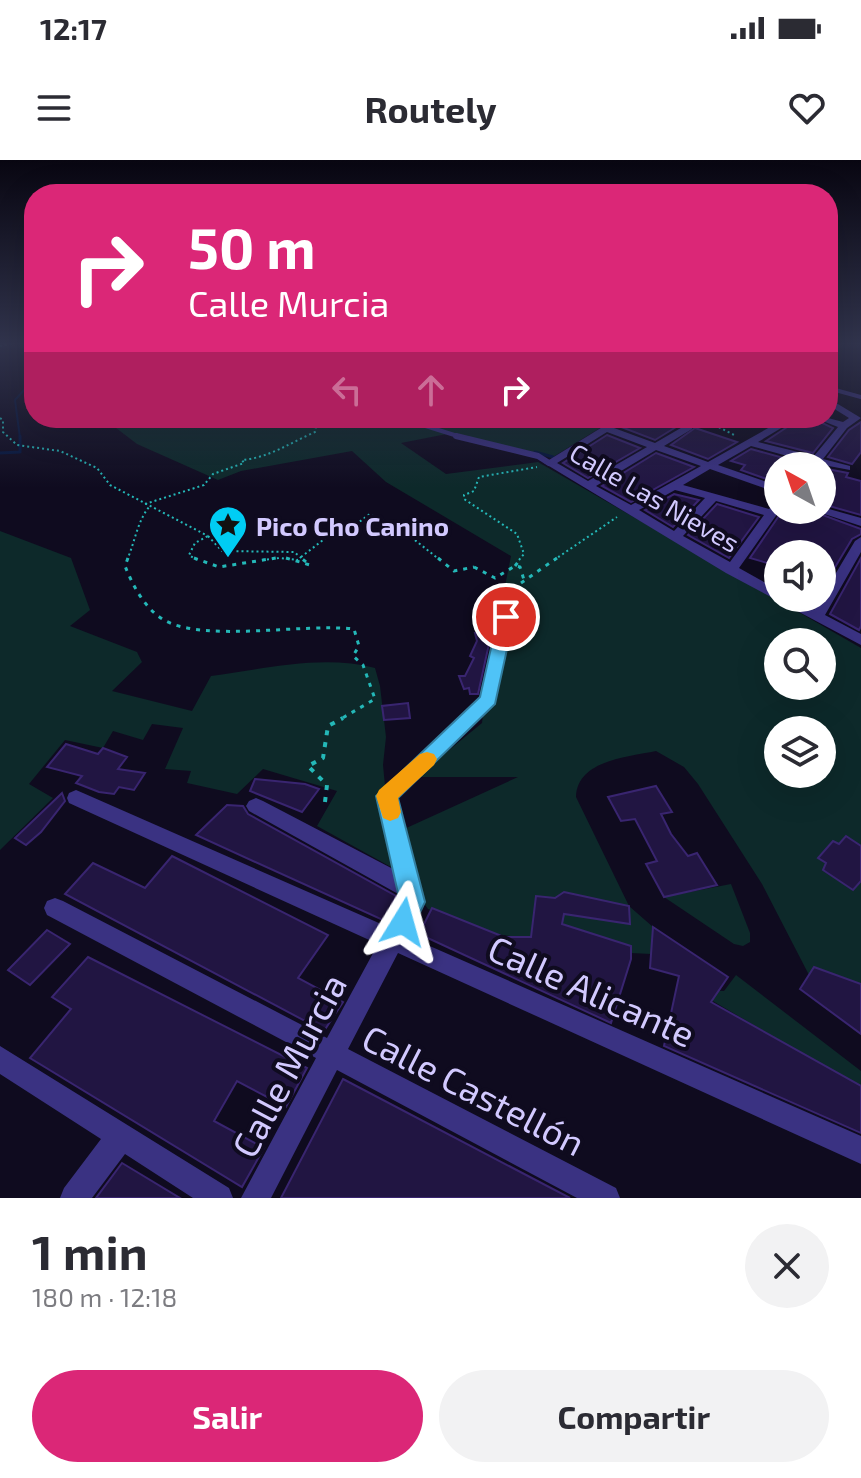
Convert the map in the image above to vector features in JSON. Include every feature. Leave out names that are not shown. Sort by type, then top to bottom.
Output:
[{"type":"street","points":[[823,452],[844,426],[856,418],[838,407]]},
{"type":"street","points":[[838,424],[844,426]]},
{"type":"street","points":[[587,486],[658,448],[688,428]]},
{"type":"street","points":[[631,510],[776,428]]},
{"type":"street","points":[[549,463],[607,429],[764,485]]},
{"type":"street","points":[[750,443],[779,452]]},
{"type":"street","name":"Calle Las Nieves","points":[[549,463],[764,588]]},
{"type":"street","points":[[836,466],[846,468]]},
{"type":"street","points":[[675,486],[712,498],[764,507]]},
{"type":"street","points":[[675,537],[712,498]]},
{"type":"street","points":[[836,515],[861,522]]},
{"type":"street","points":[[731,570],[764,523]]},
{"type":"street","points":[[817,617],[861,541]]},
{"type":"street","name":"Calle Murcia","points":[[255,1198],[413,902],[386,796],[488,700],[518,585]]},
{"type":"street","name":"Calle Las Nieves","points":[[808,612],[861,638]]},
{"type":"street","name":"Calle Alicante","points":[[76,798],[861,1150]]},
{"type":"street","points":[[256,806],[410,889]]},
{"type":"street","name":"Calle Castellón","points":[[55,908],[606,1198]]},
{"type":"street","points":[[0,1059],[219,1198]]},
{"type":"street","points":[[74,1198],[121,1136]]},
{"type":"lane","points":[[841,391],[861,397]]},
{"type":"lane","points":[[430,428],[538,456],[549,463]]},
{"type":"path","points":[[0,418],[3,420],[3,432],[17,445],[60,451],[97,468],[110,485],[208,536],[222,551],[294,552],[310,565],[300,559],[279,558],[218,568],[203,566],[189,555],[195,543],[208,536]]},
{"type":"path","points":[[316,428],[315,432],[271,451],[264,458],[246,458],[232,469],[213,474],[204,485],[147,506],[139,519],[138,534],[125,566],[145,603],[164,620],[178,626],[253,631],[302,626],[354,629],[359,646],[353,656],[363,665],[375,699],[328,726],[323,758],[308,766],[327,785],[325,802]]},
{"type":"path","points":[[721,428],[750,443]]},
{"type":"path","points":[[300,558],[327,537],[343,534],[370,514],[401,529],[454,571],[473,566],[498,579],[515,566],[524,554],[520,538],[464,499],[464,495],[474,491],[479,477],[549,463]]},
{"type":"path","points":[[518,585],[565,550],[631,510]]},
{"type":"path","points":[[515,566],[520,567],[518,585]]},
{"type":"green space","points":[[116,428],[600,428],[553,457],[452,433],[401,443],[446,474],[538,462],[764,592],[764,612],[798,612],[826,628],[764,628],[764,700],[836,700],[836,634],[861,648],[861,984],[815,967],[809,975],[762,884],[698,784],[684,767],[656,751],[619,758],[594,768],[585,775],[576,797],[629,906],[653,927],[651,954],[631,953],[629,963],[526,938],[493,934],[428,909],[420,898],[402,830],[518,777],[416,777],[482,723],[487,676],[511,556],[386,482],[352,451],[241,471],[218,480],[137,444]]},
{"type":"green space","points":[[0,531],[71,558],[90,610],[70,626],[137,652],[142,662],[112,691],[192,711],[211,676],[314,663],[335,662],[375,668],[386,737],[383,765],[386,796],[400,872],[317,826],[337,791],[263,769],[237,794],[187,783],[191,771],[165,769],[183,728],[152,724],[143,740],[113,731],[103,748],[65,740],[29,784],[53,798],[0,850]]},
{"type":"green space","points":[[731,884],[750,933],[750,942],[743,946],[734,944],[664,897]]},
{"type":"green space","points":[[736,975],[861,1071],[861,1088],[694,990],[724,991]]},
{"type":"building","points":[[861,422],[861,452],[852,464],[836,459],[836,452],[832,452],[849,430]]},
{"type":"building","points":[[624,428],[674,428],[655,440]]},
{"type":"building","points":[[695,428],[737,442],[708,459],[671,445]]},
{"type":"building","points":[[786,428],[833,428],[814,452],[766,441]]},
{"type":"building","points":[[607,435],[640,448],[588,478],[563,463]]},
{"type":"building","points":[[751,449],[764,453],[764,478],[741,470],[745,465],[731,461]]},
{"type":"building","points":[[656,453],[694,467],[631,502],[602,486]]},
{"type":"building","points":[[836,471],[848,473],[846,477],[861,481],[861,515],[836,508]]},
{"type":"building","points":[[674,494],[699,500],[673,527],[645,510]]},
{"type":"building","points":[[717,504],[759,517],[729,558],[688,535]]},
{"type":"building","points":[[836,520],[861,529],[861,534],[852,539],[836,566],[836,540],[764,540],[764,562],[750,558],[773,524],[836,524]]},
{"type":"building","points":[[861,558],[859,630],[830,614],[836,612],[836,603]]},
{"type":"building","points":[[486,611],[496,612],[478,694],[470,694],[469,688],[464,689],[459,676],[465,676],[474,658],[470,656],[477,641],[475,633],[479,634]]},
{"type":"building","points":[[408,703],[410,718],[384,720],[382,706]]},
{"type":"building","points":[[66,744],[98,754],[103,748],[127,757],[118,769],[145,773],[134,790],[119,787],[114,794],[99,792],[76,783],[82,776],[47,767]]},
{"type":"building","points":[[255,779],[305,784],[319,789],[302,812],[250,791]]},
{"type":"building","points":[[656,786],[672,812],[661,814],[671,834],[688,856],[697,853],[717,885],[664,897],[646,864],[657,861],[635,819],[621,821],[608,797]]},
{"type":"building","points":[[62,793],[65,801],[41,832],[26,845],[15,838]]},
{"type":"building","points":[[227,805],[243,806],[248,814],[396,896],[385,921],[196,835]]},
{"type":"building","points":[[846,836],[861,846],[861,881],[853,890],[823,870],[826,863],[818,858],[833,841],[839,844]]},
{"type":"building","points":[[172,856],[328,935],[298,978],[343,1002],[324,1031],[65,894],[93,863],[145,888]]},
{"type":"building","points":[[564,892],[629,906],[630,924],[564,914],[562,924],[631,946],[631,959],[611,1023],[419,934],[432,908],[504,937],[531,937],[536,896],[555,898]]},
{"type":"building","points":[[653,927],[728,977],[711,1002],[861,1086],[861,1133],[664,1046],[679,976],[650,968]]},
{"type":"building","points":[[47,930],[70,944],[30,985],[8,970]]},
{"type":"building","points":[[88,957],[307,1068],[286,1107],[237,1081],[214,1121],[264,1148],[242,1187],[30,1058],[71,1009],[52,997]]},
{"type":"building","points":[[814,967],[861,984],[861,1034],[800,989]]},
{"type":"building","points":[[343,1079],[570,1198],[281,1198]]},
{"type":"building","points":[[122,1163],[180,1198],[96,1198]]},
{"type":"waterway","points":[[20,438],[15,400],[23,391]]},
{"type":"waterway","points":[[0,453],[20,452],[20,438]]},
{"type":"waterway","points":[[535,452],[553,457]]},
{"type":"slow traffic","points":[[390,812],[386,796],[427,759]]},
{"type":"place","name":"Pico Cho Canino","points":[[228,559]]},
{"type":"route","points":[[403,922],[413,902],[386,796],[488,700],[506,617]]}]
